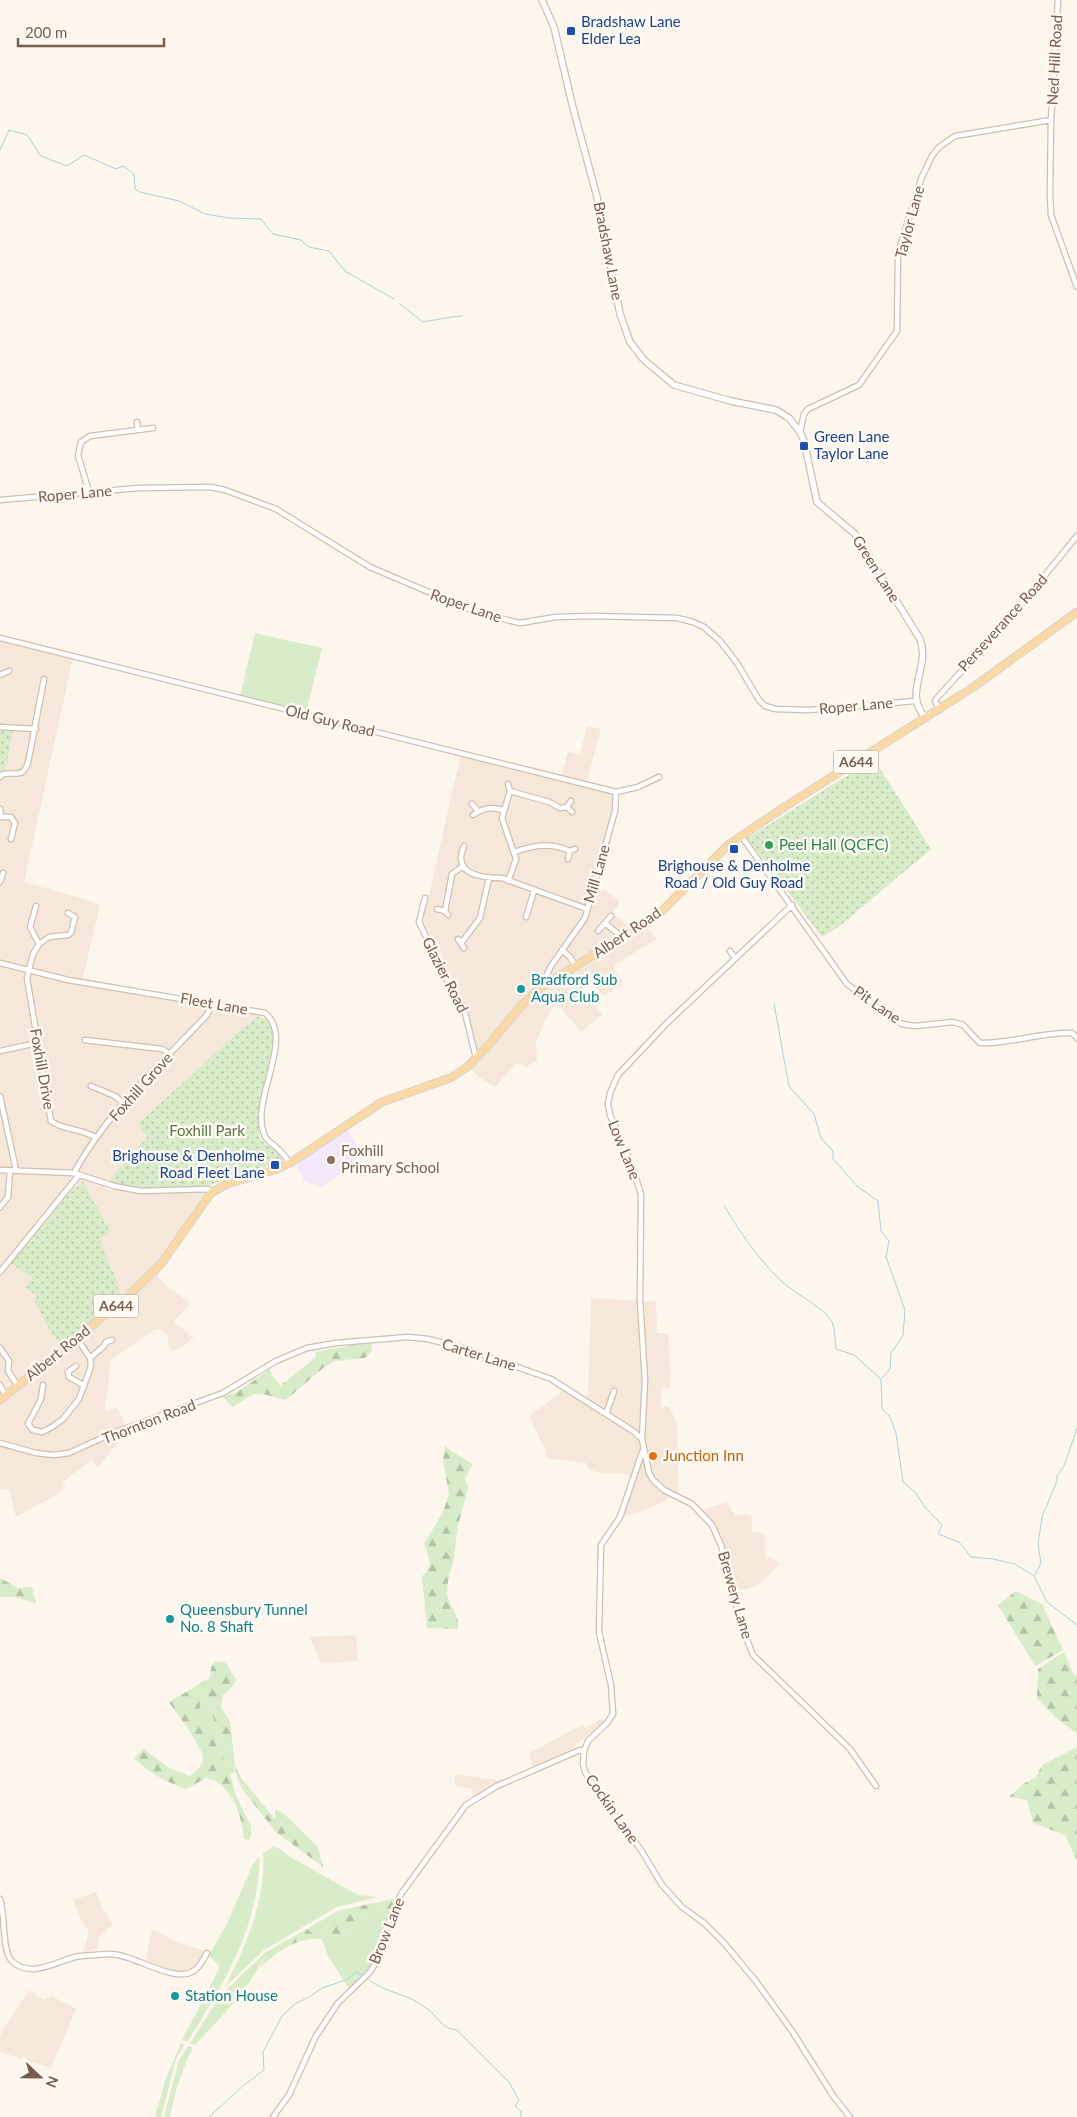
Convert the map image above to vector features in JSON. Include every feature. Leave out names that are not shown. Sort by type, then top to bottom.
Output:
[{"type":"main road","name":"A644","points":[[926,718],[975,686],[1077,612]]},
{"type":"main road","name":"Albert Road","points":[[290,1162],[382,1102],[450,1078],[486,1048],[520,1007],[540,988],[659,914],[728,845],[786,806],[926,718]]},
{"type":"main road","name":"A644","points":[[211,1192],[227,1184],[277,1169],[290,1162]]},
{"type":"main road","name":"Albert Road","points":[[3,1397],[128,1296],[161,1264],[211,1192]]},
{"type":"street","name":"Bradshaw Lane","points":[[542,0],[554,27],[597,197],[620,314],[630,342],[644,360],[674,385],[732,401],[776,410]]},
{"type":"street","name":"Ned Hill Road","points":[[1051,120],[1058,0]]},
{"type":"street","points":[[1051,120],[1051,215],[1077,287]]},
{"type":"street","name":"Taylor Lane","points":[[800,432],[804,414],[808,409],[859,385],[897,331],[898,253],[921,179],[938,148],[954,136],[1051,120]]},
{"type":"street","name":"Green Lane","points":[[776,410],[785,415],[800,432],[805,445],[817,502],[855,534],[920,638],[923,651],[915,701]]},
{"type":"street","points":[[137,422],[138,430]]},
{"type":"street","points":[[89,492],[78,455],[81,442],[90,436],[153,428]]},
{"type":"street","name":"Roper Lane","points":[[0,500],[139,488],[210,487],[225,490],[276,509],[370,567],[466,608],[507,620],[520,623],[556,617],[677,618],[704,626],[720,640],[738,663],[759,700],[765,706],[776,709],[809,710],[915,701]]},
{"type":"street","name":"Perseverance Road","points":[[940,710],[935,701],[937,698],[1010,618],[1077,536]]},
{"type":"street","name":"Old Guy Road","points":[[0,638],[616,792],[638,787],[659,777]]},
{"type":"street","points":[[0,675],[10,671]]},
{"type":"street","points":[[0,777],[3,774],[21,774],[25,771],[36,729],[44,679]]},
{"type":"street","points":[[915,701],[918,710],[926,718]]},
{"type":"street","points":[[0,727],[36,729]]},
{"type":"street","points":[[508,784],[510,791],[504,810],[503,824],[516,859],[508,881]]},
{"type":"street","points":[[510,791],[549,802],[560,808],[567,807],[572,801]]},
{"type":"street","name":"Mill Lane","points":[[540,988],[562,950],[585,918],[615,811],[616,792]]},
{"type":"street","points":[[472,804],[478,811]]},
{"type":"street","points":[[473,815],[478,811],[492,807],[504,810]]},
{"type":"street","points":[[567,807],[572,812]]},
{"type":"street","points":[[0,809],[1,817],[11,818],[15,824],[11,839]]},
{"type":"street","name":"Pit Lane","points":[[742,837],[848,984],[902,1024],[915,1026],[953,1022],[963,1025],[980,1043],[1004,1043],[1060,1033],[1072,1033],[1077,1038]]},
{"type":"street","points":[[514,852],[536,845],[548,844],[573,850],[568,859]]},
{"type":"street","points":[[469,854],[464,849],[461,858],[463,866],[473,873],[508,881],[588,909]]},
{"type":"street","points":[[437,909],[446,913],[452,874],[463,866]]},
{"type":"street","points":[[0,882],[3,873]]},
{"type":"street","points":[[464,948],[460,940],[480,918],[489,878]]},
{"type":"street","points":[[526,917],[534,891]]},
{"type":"street","name":"Glazier Road","points":[[426,898],[419,922],[450,987],[464,1009],[476,1058]]},
{"type":"street","name":"Low Lane","points":[[642,1440],[645,1380],[640,1301],[641,1194],[634,1171],[610,1115],[608,1104],[610,1093],[618,1076],[638,1054],[735,958],[792,905]]},
{"type":"street","points":[[36,906],[30,927],[39,944]]},
{"type":"street","points":[[28,969],[39,944],[49,937],[68,936],[71,933],[78,917],[68,913]]},
{"type":"street","points":[[598,931],[611,916]]},
{"type":"street","points":[[605,923],[622,937]]},
{"type":"street","points":[[562,950],[570,957],[576,967]]},
{"type":"street","points":[[730,951],[735,958]]},
{"type":"street","name":"Fleet Lane","points":[[0,963],[68,980],[265,1013],[275,1025],[278,1039],[266,1089],[262,1129],[268,1141],[278,1148],[290,1162]]},
{"type":"street","name":"Foxhill Drive","points":[[28,969],[27,978],[51,1121],[57,1126],[91,1134],[96,1138]]},
{"type":"street","name":"Foxhill Grove","points":[[0,1272],[76,1174],[96,1138],[123,1103],[207,1015],[211,1004]]},
{"type":"street","points":[[85,1040],[162,1049],[170,1054]]},
{"type":"street","points":[[0,1051],[37,1043]]},
{"type":"street","points":[[91,1086],[116,1096],[123,1103]]},
{"type":"street","points":[[0,1096],[13,1170],[8,1197],[0,1207]]},
{"type":"street","points":[[0,1170],[76,1174],[132,1190],[153,1192],[209,1189],[211,1192]]},
{"type":"street","name":"Carter Lane","points":[[289,1355],[308,1348],[336,1343],[389,1337],[428,1339],[466,1349],[551,1378],[633,1431],[642,1440]]},
{"type":"street","points":[[42,1385],[38,1408],[27,1425],[34,1430],[42,1432],[63,1419],[79,1399],[91,1366],[90,1358],[77,1338]]},
{"type":"street","points":[[90,1358],[106,1342],[112,1340]]},
{"type":"street","points":[[0,1348],[9,1361],[8,1371],[18,1386]]},
{"type":"street","name":"Thornton Road","points":[[0,1443],[36,1453],[54,1455],[69,1453],[113,1433],[223,1393],[276,1360],[289,1355]]},
{"type":"street","points":[[76,1366],[68,1372],[69,1377],[83,1385]]},
{"type":"street","points":[[0,1385],[3,1397]]},
{"type":"street","points":[[606,1414],[614,1392]]},
{"type":"street","points":[[584,1751],[588,1741],[607,1723],[613,1714],[611,1685],[599,1632],[601,1545],[620,1518],[643,1449],[642,1440]]},
{"type":"street","name":"Brewery Lane","points":[[643,1449],[649,1473],[656,1484],[692,1504],[712,1525],[721,1545],[742,1625],[753,1654],[850,1749],[876,1786]]},
{"type":"street","name":"Brow Lane","points":[[273,2117],[289,2095],[316,2036],[338,2004],[370,1972],[379,1958],[394,1908],[402,1894],[466,1805],[497,1786],[580,1750],[584,1751]]},
{"type":"street","name":"Cockin Lane","points":[[584,1751],[582,1760],[585,1772],[662,1885],[682,1907],[718,1936],[756,1980],[792,2031],[834,2097],[850,2117]]},
{"type":"street","points":[[0,1899],[8,1954],[13,1962],[28,1969],[43,1968],[75,1957],[112,1954],[147,1964],[175,1975],[186,1975],[197,1969],[207,1953]]},
{"type":"shaded area","points":[[0,640],[73,658],[24,882],[100,904],[83,978],[261,1015],[140,1122],[147,1136],[106,1189],[155,1194],[206,1191],[157,1277],[190,1304],[173,1322],[194,1337],[184,1346],[172,1351],[169,1347],[168,1337],[161,1329],[154,1330],[111,1360],[105,1411],[117,1408],[125,1423],[124,1434],[99,1467],[91,1461],[62,1482],[66,1487],[56,1495],[16,1517],[9,1489],[0,1490]]},
{"type":"shaded area","points":[[587,726],[601,729],[587,781],[619,790],[617,812],[608,853],[597,890],[605,890],[619,901],[618,906],[612,913],[626,924],[644,929],[647,927],[657,939],[613,966],[623,984],[604,996],[591,982],[580,990],[603,1014],[581,1032],[557,1003],[548,1015],[536,1042],[537,1061],[526,1067],[516,1063],[495,1087],[476,1075],[470,1068],[478,1052],[465,1005],[443,966],[423,922],[462,751],[561,776],[568,752],[580,755]]},
{"type":"shaded area","name":"Foxhill Primary School","points":[[346,1129],[365,1155],[322,1187],[302,1181],[303,1176],[296,1164]]},
{"type":"shaded area","points":[[591,1298],[656,1302],[657,1333],[668,1333],[671,1388],[661,1389],[661,1407],[668,1407],[677,1425],[679,1491],[663,1502],[640,1512],[620,1517],[634,1477],[620,1473],[604,1474],[590,1470],[586,1463],[546,1458],[545,1450],[529,1416],[567,1388],[585,1399],[588,1392]]},
{"type":"shaded area","points":[[727,1502],[735,1516],[746,1514],[752,1516],[752,1532],[762,1533],[765,1537],[765,1556],[771,1557],[779,1564],[760,1584],[748,1589],[732,1590],[721,1545],[712,1525],[699,1511]]},
{"type":"shaded area","points":[[356,1635],[358,1661],[321,1663],[310,1637]]},
{"type":"shaded area","points":[[602,1719],[606,1720],[567,1752],[533,1767],[529,1753],[584,1724],[585,1728]]},
{"type":"shaded area","points":[[456,1774],[502,1781],[472,1798],[473,1789],[454,1785]]},
{"type":"shaded area","points":[[96,1892],[102,1908],[113,1924],[98,1939],[97,1950],[83,1952],[89,1932],[81,1920],[73,1900]]},
{"type":"shaded area","points":[[152,1929],[181,1944],[205,1951],[196,1967],[186,1972],[173,1971],[146,1960]]},
{"type":"shaded area","points":[[29,1990],[43,2000],[52,1996],[76,2009],[51,2068],[0,2052],[0,2036],[3,2029]]},
{"type":"green space","points":[[255,633],[322,648],[306,712],[240,696]]},
{"type":"green space","points":[[13,729],[5,772],[0,770],[0,730]]},
{"type":"green space","points":[[874,759],[931,849],[840,926],[822,937],[747,838]]},
{"type":"green space","name":"Foxhill Park","points":[[259,1016],[268,1021],[272,1028],[274,1041],[261,1097],[259,1136],[266,1145],[276,1150],[283,1161],[207,1186],[145,1189],[108,1182],[147,1137],[138,1124],[236,1034]]},
{"type":"green space","points":[[83,1182],[110,1231],[100,1238],[110,1267],[118,1281],[117,1286],[121,1296],[65,1342],[60,1343],[52,1334],[34,1301],[37,1296],[26,1288],[32,1278],[11,1263],[69,1194]]},
{"type":"green space","points":[[372,1342],[371,1352],[365,1358],[335,1361],[323,1368],[286,1400],[263,1394],[254,1394],[232,1407],[223,1397],[237,1392],[269,1370],[280,1386],[316,1357],[315,1352]]},
{"type":"green space","points":[[445,1445],[448,1449],[473,1464],[465,1478],[468,1489],[457,1529],[454,1557],[448,1581],[447,1595],[458,1621],[458,1629],[427,1628],[422,1576],[426,1573],[429,1565],[429,1557],[424,1544],[443,1512],[449,1494],[443,1461]]},
{"type":"green space","points":[[0,1578],[18,1588],[32,1587],[36,1603],[15,1597],[0,1597]]},
{"type":"green space","points":[[1016,1591],[1042,1604],[1063,1650],[1035,1666],[998,1605]]},
{"type":"green space","points":[[1064,1652],[1074,1675],[1077,1674],[1077,1731],[1075,1732],[1055,1717],[1037,1698],[1038,1669]]},
{"type":"green space","points":[[215,1662],[224,1662],[237,1680],[223,1695],[221,1707],[230,1721],[235,1766],[242,1779],[275,1819],[275,1809],[284,1814],[318,1847],[323,1867],[276,1832],[242,1789],[202,1689],[202,1682],[210,1678],[211,1667]]},
{"type":"green space","points":[[202,1682],[202,1689],[235,1772],[230,1774],[200,1707],[200,1700],[193,1688]]},
{"type":"green space","points":[[193,1688],[200,1700],[200,1707],[230,1774],[236,1796],[251,1826],[250,1840],[244,1839],[238,1811],[229,1793],[223,1786],[206,1778],[186,1789],[158,1776],[134,1758],[144,1749],[169,1768],[190,1776],[199,1767],[203,1761],[200,1748],[169,1702]]},
{"type":"green space","points":[[1077,1747],[1077,1861],[1065,1835],[1033,1823],[1027,1800],[1009,1797],[1023,1784],[1036,1777],[1042,1765]]},
{"type":"green space","points":[[273,1847],[278,1848],[292,1858],[358,1895],[378,1897],[337,1907],[264,1950],[225,1987],[247,1939],[258,1906],[263,1871],[263,1853]]},
{"type":"green space","points":[[259,1857],[257,1888],[253,1909],[239,1949],[199,2024],[187,2042],[182,2040],[219,1969],[219,1966],[209,1955],[226,1926],[253,1864]]},
{"type":"green space","points":[[397,1898],[390,1911],[378,1909],[363,1917],[357,1925],[346,1930],[337,1940],[314,1939],[295,1943],[277,1953],[260,1968],[266,1952],[307,1929],[313,1934],[320,1932],[328,1927],[331,1919],[351,1908]]},
{"type":"green space","points":[[351,1908],[331,1919],[328,1927],[320,1932],[313,1934],[307,1929],[339,1910]]},
{"type":"green space","points":[[378,1909],[390,1911],[376,1959],[368,1971],[350,1990],[328,1956],[321,1937],[337,1940],[346,1930],[357,1925],[363,1917]]},
{"type":"green space","points":[[266,1952],[253,1977],[235,2001],[195,2045],[190,2043],[220,1996]]},
{"type":"green space","points":[[181,2043],[185,2044],[176,2059],[161,2117],[155,2117],[165,2081]]},
{"type":"green space","points":[[188,2046],[193,2048],[179,2082],[170,2117],[164,2117],[179,2060]]},
{"type":"waterway","points":[[0,150],[9,130],[27,135],[41,156],[67,166],[84,155],[116,169],[123,166],[134,174],[135,189],[140,192],[179,201],[205,214],[229,218],[261,219],[273,234],[301,240],[309,247],[329,251],[345,271],[394,299]]},
{"type":"waterway","points":[[400,304],[423,322],[462,316]]},
{"type":"waterway","points":[[774,1004],[789,1086],[814,1114],[821,1138],[833,1151],[833,1159],[858,1187],[878,1201],[881,1231],[889,1241],[886,1257],[905,1310],[903,1336],[891,1353],[890,1369],[882,1378]]},
{"type":"waterway","points":[[725,1207],[746,1239],[772,1271],[790,1288],[829,1317],[834,1328],[836,1349],[854,1355],[881,1379],[882,1409],[890,1417],[896,1433],[903,1482],[915,1492],[926,1509],[942,1525],[938,1534],[959,1542],[971,1557],[1015,1564],[1034,1576],[1047,1602],[1077,1625]]},
{"type":"waterway","points":[[1035,1575],[1041,1563],[1038,1544],[1042,1517],[1057,1481],[1057,1476],[1064,1466],[1077,1428]]},
{"type":"waterway","points":[[209,2117],[244,2085],[264,2070],[263,2052],[282,2016],[295,2004],[322,1988],[346,1980],[356,1972],[363,1975]]},
{"type":"waterway","points":[[369,1980],[419,2003],[430,2011],[443,2025],[457,2030],[509,2082],[519,2100],[515,2106],[521,2112],[521,2117]]},
{"type":"place","name":"Bradshaw Lane Elder Lea","points":[[571,31]]},
{"type":"place","name":"Green Lane Taylor Lane","points":[[804,446]]},
{"type":"place","name":"Peel Hall (QCFC)","points":[[769,845]]},
{"type":"place","name":"Brighouse & Denholme Road / Old Guy Road","points":[[734,849]]},
{"type":"place","name":"Bradford Sub Aqua Club","points":[[521,989]]},
{"type":"place","name":"Foxhill Primary School","points":[[331,1160]]},
{"type":"place","name":"Brighouse & Denholme Road Fleet Lane","points":[[275,1165]]},
{"type":"place","name":"Junction Inn","points":[[653,1456]]},
{"type":"place","name":"Queensbury Tunnel No. 8 Shaft","points":[[170,1619]]},
{"type":"place","name":"Station House","points":[[175,1996]]}]
